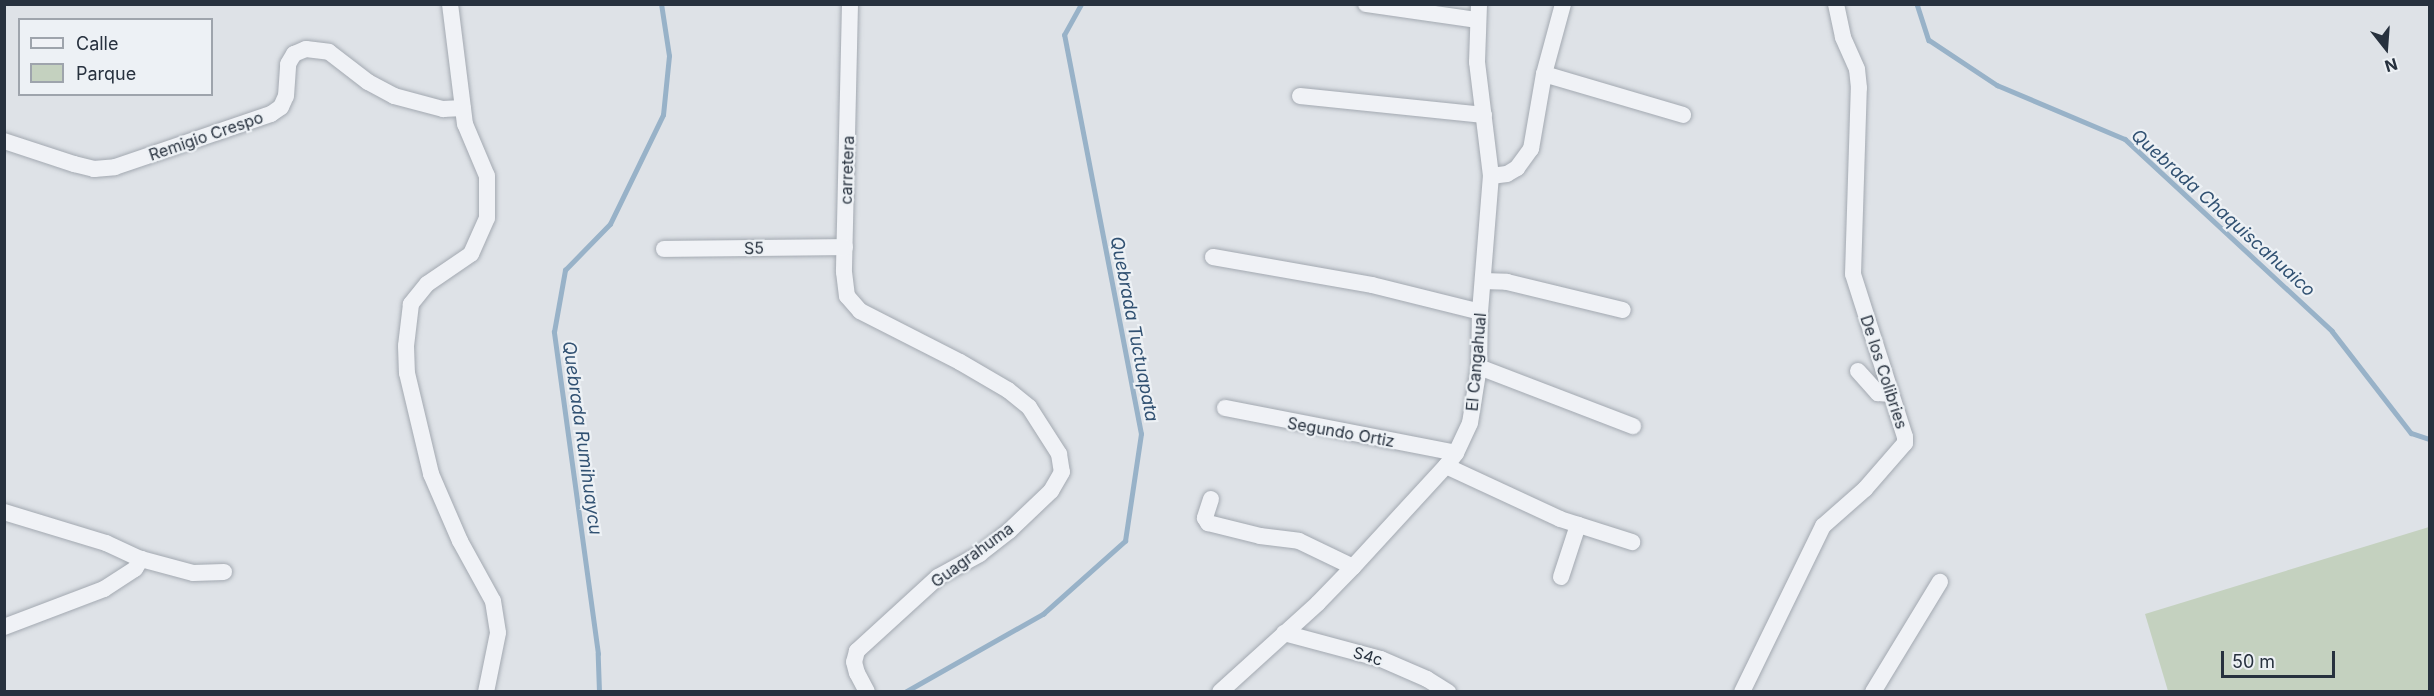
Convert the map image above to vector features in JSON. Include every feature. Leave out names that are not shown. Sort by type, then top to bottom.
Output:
[{"type":"street","points":[[450,4],[463,108],[470,138],[487,176],[487,218],[471,254],[427,284],[411,304],[406,346],[407,373],[431,474],[459,541],[493,601],[498,633],[486,692]]},
{"type":"street","name":"carretera","points":[[850,4],[845,247],[847,296],[860,311],[876,321]]},
{"type":"street","points":[[1366,4],[1478,12]]},
{"type":"street","points":[[1491,176],[1507,174],[1517,168],[1531,149],[1544,74],[1563,4]]},
{"type":"street","name":"De los Colibries","points":[[1742,692],[1822,526],[1865,489],[1905,443],[1853,274],[1859,88],[1857,69],[1843,37],[1836,4]]},
{"type":"street","name":"El Cangahual","points":[[1220,692],[1353,567],[1451,460],[1470,423],[1479,367],[1480,312],[1491,176],[1478,62],[1478,12]]},
{"type":"street","name":"Remigio Crespo","points":[[4,141],[94,169],[115,167],[271,114],[281,107],[286,96],[288,64],[294,54],[306,49],[329,52],[368,82],[394,96],[443,109],[463,108]]},
{"type":"street","points":[[1544,74],[1683,114]]},
{"type":"street","points":[[1300,96],[1484,115]]},
{"type":"street","name":"S5","points":[[664,249],[845,247]]},
{"type":"street","points":[[1213,257],[1372,285],[1480,312]]},
{"type":"street","points":[[1483,281],[1507,282],[1623,310]]},
{"type":"street","name":"Guagrahuma","points":[[867,692],[856,674],[854,662],[857,651],[938,577],[980,554],[1009,531],[1051,491],[1062,472],[1059,454],[1048,435],[1022,401],[960,362],[876,321]]},
{"type":"street","points":[[1479,367],[1633,426]]},
{"type":"street","points":[[1858,371],[1878,393],[1891,394]]},
{"type":"street","name":"Segundo Ortiz","points":[[1225,408],[1451,460],[1578,525],[1632,542]]},
{"type":"street","points":[[1211,499],[1205,518],[1208,523],[1260,536],[1299,541],[1353,567]]},
{"type":"street","points":[[4,512],[106,543],[141,559],[193,573],[224,572]]},
{"type":"street","points":[[1561,577],[1578,525]]},
{"type":"street","points":[[4,627],[104,590],[135,569],[141,559]]},
{"type":"street","points":[[1873,692],[1940,582]]},
{"type":"street","name":"S4c","points":[[1284,633],[1381,659],[1426,679],[1448,692]]},
{"type":"green space","points":[[2429,527],[2429,691],[2168,691],[2145,614]]},
{"type":"waterway","name":"Quebrada Rumihuaycu","points":[[599,692],[598,654],[554,332],[565,270],[610,224],[663,115],[669,56],[661,4]]},
{"type":"waterway","name":"Quebrada Tuctuapata","points":[[905,692],[1043,614],[1125,541],[1141,434],[1064,35],[1081,4]]},
{"type":"waterway","name":"Quebrada Chaquiscahuaico","points":[[1917,4],[1929,40],[1997,85],[2125,139],[2332,331],[2411,433],[2430,439]]}]
